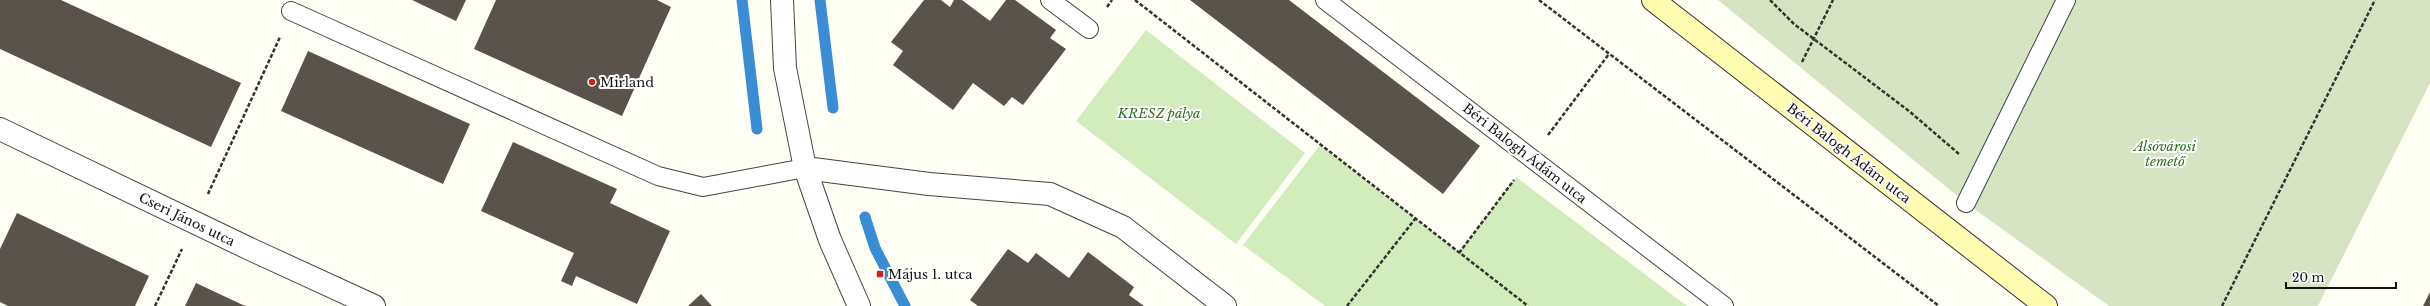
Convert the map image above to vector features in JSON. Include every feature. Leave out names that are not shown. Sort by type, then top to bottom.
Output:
[{"type":"street","points":[[782,0],[785,68],[805,168],[830,240],[859,306]]},
{"type":"street","name":"Béri Balogh Ádám utca","points":[[1653,0],[2046,306]]},
{"type":"street","name":"Cseri János utca","points":[[0,128],[194,223],[374,306]]},
{"type":"street","points":[[805,168],[929,184],[1050,194],[1123,227],[1225,306]]},
{"type":"lane","points":[[1050,0],[1089,29]]},
{"type":"lane","name":"Béri Balogh Ádám utca","points":[[1325,0],[1724,306]]},
{"type":"lane","points":[[1966,203],[2066,0]]},
{"type":"lane","points":[[291,11],[658,176],[703,187],[805,168]]},
{"type":"path","points":[[1135,0],[1528,306]]},
{"type":"path","points":[[1539,0],[1939,306]]},
{"type":"path","points":[[1770,0],[1794,24],[1909,111],[1981,173]]},
{"type":"path","points":[[1802,62],[1833,0]]},
{"type":"path","points":[[2222,306],[2375,0]]},
{"type":"path","points":[[155,306],[277,44]]},
{"type":"path","points":[[1459,253],[1609,54]]},
{"type":"path","points":[[1347,306],[1415,219]]},
{"type":"green space","name":"Alsóvárosi temető","points":[[1718,0],[2430,0],[2430,83],[2318,306],[2109,306],[1966,203]]},
{"type":"green space","name":"KRESZ pálya","points":[[1146,30],[1305,153],[1236,244],[1076,121]]},
{"type":"green space","points":[[1320,145],[1459,253],[1516,177],[1687,306],[1325,306],[1243,245]]},
{"type":"building","points":[[0,0],[61,0],[241,83],[211,147],[0,49]]},
{"type":"building","points":[[412,0],[466,0],[456,21]]},
{"type":"building","name":"Mirland","points":[[496,0],[657,0],[671,7],[622,116],[474,49]]},
{"type":"building","points":[[924,0],[941,0],[950,7],[954,0],[962,0],[990,21],[1006,0],[1015,0],[1056,30],[1050,38],[1066,49],[1023,105],[1012,97],[1004,106],[973,83],[953,110],[893,65],[903,51],[891,42]]},
{"type":"building","points":[[1190,0],[1289,0],[1480,146],[1443,194]]},
{"type":"building","points":[[308,51],[470,124],[443,184],[281,111]]},
{"type":"building","points":[[513,142],[617,189],[610,203],[670,231],[637,304],[576,276],[572,286],[561,281],[574,253],[481,211]]},
{"type":"building","points":[[17,213],[149,276],[135,306],[8,306],[0,302],[0,249]]},
{"type":"building","points":[[1008,249],[1028,263],[1036,253],[1069,278],[1088,252],[1134,287],[1129,295],[1144,306],[978,306],[970,300]]},
{"type":"building","points":[[196,283],[243,305],[246,306],[185,306]]},
{"type":"building","points":[[2430,292],[2430,306],[2423,306]]},
{"type":"building","points":[[701,294],[712,306],[688,306]]},
{"type":"waterway","points":[[742,0],[757,129]]},
{"type":"waterway","points":[[820,0],[833,108]]},
{"type":"waterway","points":[[865,217],[875,248],[905,306]]},
{"type":"place","name":"Mirland","points":[[592,82]]},
{"type":"place","name":"Május 1. utca","points":[[880,274]]}]
